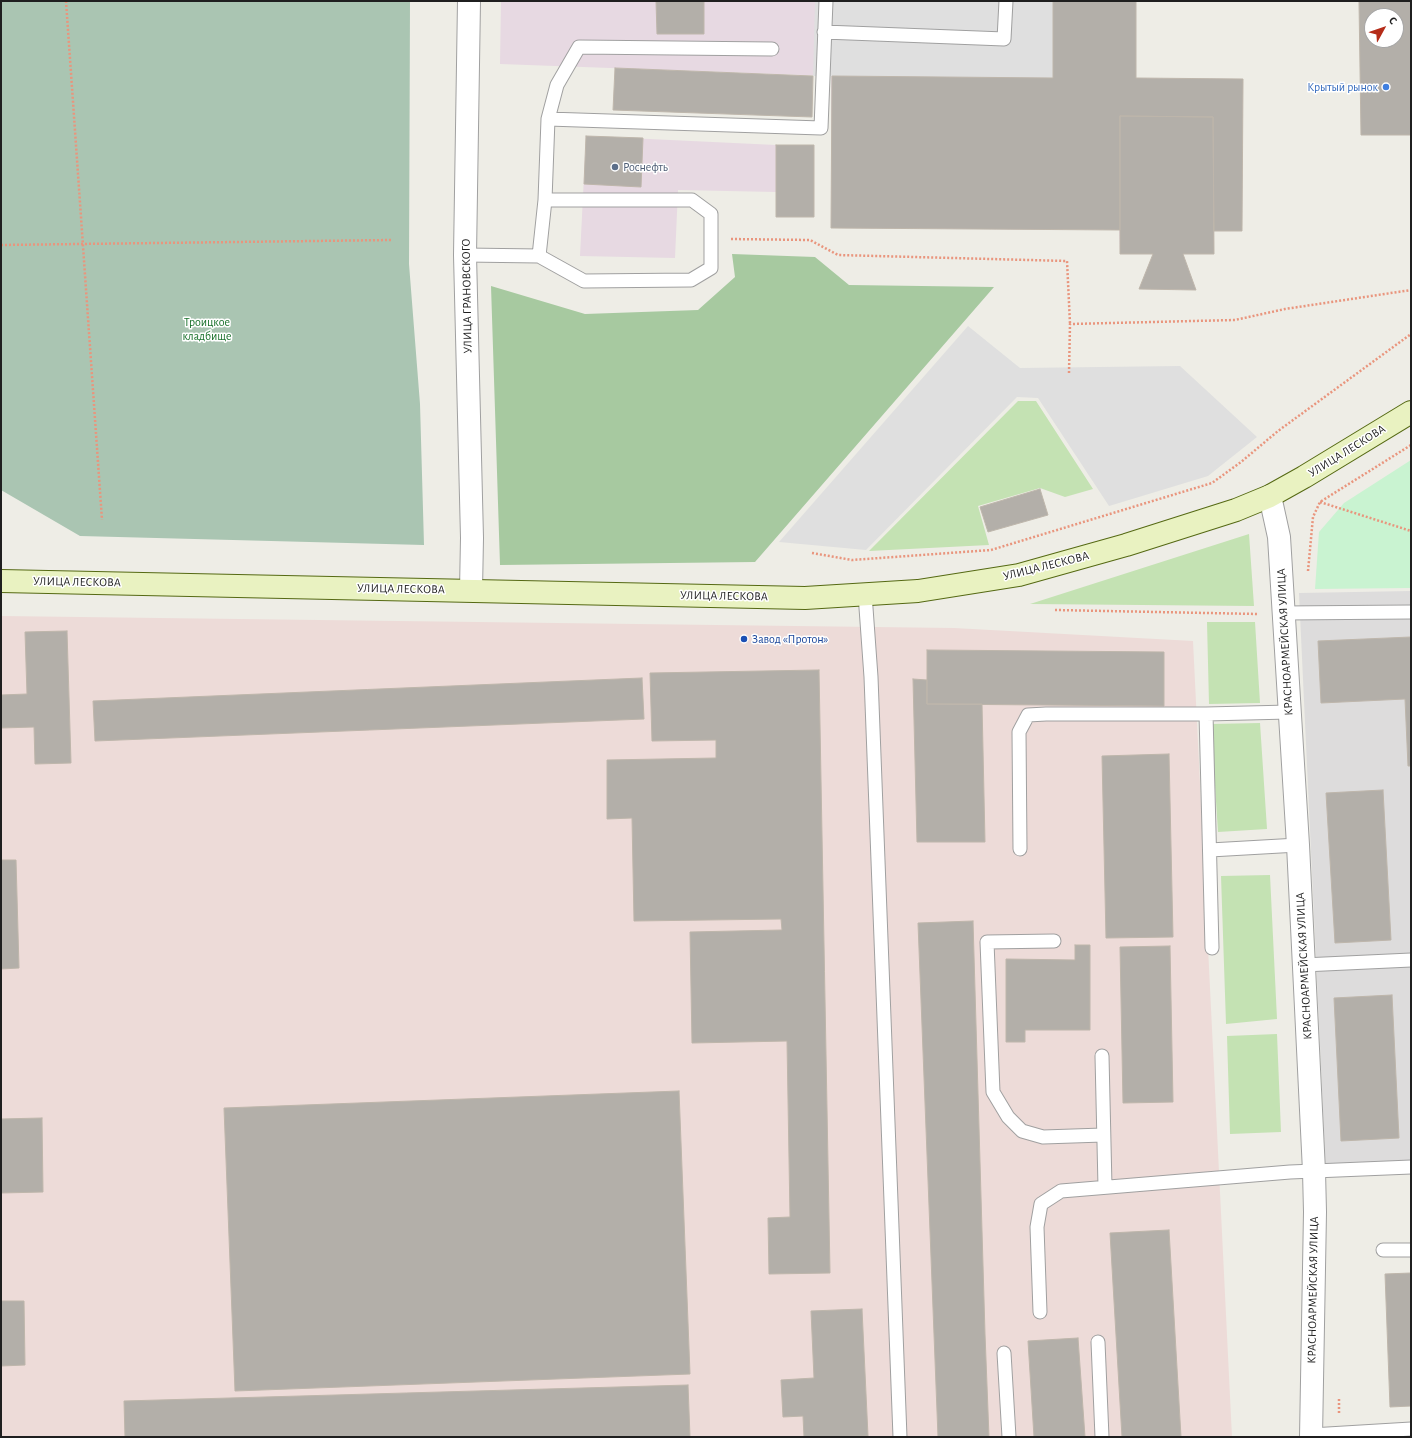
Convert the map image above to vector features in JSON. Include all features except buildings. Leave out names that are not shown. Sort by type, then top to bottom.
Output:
[{"type":"main road","name":"УЛИЦА ЛЕСКОВА","points":[[1,581],[805,598],[918,591],[1019,574],[1126,545],[1236,510],[1270,496],[1304,478],[1411,412]]},
{"type":"street","name":"УЛИЦА ГРАНОВСКОГО","points":[[469,1],[466,255],[472,538],[471,590]]},
{"type":"street","name":"КРАСНОАРМЕЙСКАЯ УЛИЦА","points":[[1270,496],[1279,537],[1273,613],[1289,712],[1298,845],[1314,1171],[1315,1212],[1311,1436]]},
{"type":"lane","points":[[548,119],[821,128],[826,1]]},
{"type":"lane","points":[[824,32],[1004,39],[1006,1]]},
{"type":"lane","points":[[539,256],[545,200],[548,119],[557,85],[579,47],[772,49]]},
{"type":"lane","points":[[466,255],[539,256],[584,281],[691,280],[711,268],[711,214],[692,200],[545,200]]},
{"type":"lane","points":[[865,594],[872,693],[900,1437]]},
{"type":"lane","points":[[1273,613],[1411,612]]},
{"type":"lane","points":[[1020,849],[1019,732],[1028,715],[1289,712]]},
{"type":"lane","points":[[1206,714],[1212,948]]},
{"type":"lane","points":[[1210,850],[1298,845]]},
{"type":"lane","points":[[1054,941],[987,942],[993,1092],[1008,1117],[1022,1131],[1043,1137],[1103,1135]]},
{"type":"lane","points":[[1303,965],[1411,960]]},
{"type":"lane","points":[[1102,1056],[1105,1187]]},
{"type":"lane","points":[[1040,1312],[1037,1226],[1041,1204],[1061,1191],[1290,1172],[1411,1167]]},
{"type":"lane","points":[[1383,1250],[1411,1250]]},
{"type":"lane","points":[[1098,1342],[1102,1437]]},
{"type":"lane","points":[[1004,1353],[1009,1437]]},
{"type":"lane","points":[[1311,1436],[1411,1429]]},
{"type":"path","points":[[66,1],[102,520]]},
{"type":"path","points":[[711,238],[810,240],[838,255],[1067,261],[1070,324],[1069,373]]},
{"type":"path","points":[[1,245],[391,240]]},
{"type":"path","points":[[1070,324],[1235,320],[1285,309],[1411,290]]},
{"type":"path","points":[[812,553],[852,560],[991,550],[1212,483],[1241,462],[1278,431],[1411,334]]},
{"type":"path","points":[[1411,445],[1320,502],[1411,531]]},
{"type":"path","points":[[1055,610],[1273,613]]},
{"type":"shaded area","points":[[501,1],[1136,1],[1136,78],[1243,79],[1242,231],[1214,231],[1214,254],[1183,254],[1196,290],[1139,289],[1153,254],[1120,254],[1119,230],[831,228],[831,76],[500,64]]},
{"type":"shaded area","points":[[815,1],[1053,1],[1053,78],[813,76]]},
{"type":"shaded area","points":[[586,136],[776,145],[776,192],[678,190],[675,258],[580,256]]},
{"type":"shaded area","points":[[968,326],[1020,368],[1180,366],[1257,437],[1208,476],[1109,506],[1038,398],[1017,397],[866,550],[779,542]]},
{"type":"shaded area","points":[[1411,591],[1411,1173],[1326,1175],[1299,593]]},
{"type":"shaded area","points":[[1,616],[954,628],[1193,641],[1232,1437],[1,1437]]},
{"type":"green space","name":"Троицкое кладбище","points":[[1,1],[410,1],[409,264],[420,404],[424,545],[80,536],[1,490]]},
{"type":"green space","points":[[732,254],[815,257],[849,285],[994,287],[755,562],[500,565],[491,286],[585,314],[698,310],[735,277]]},
{"type":"green space","points":[[1018,401],[1036,401],[1093,489],[1065,497],[1040,488],[978,506],[989,545],[869,551]]},
{"type":"green space","points":[[1411,460],[1411,588],[1315,589],[1319,532],[1344,503]]},
{"type":"green space","points":[[1249,534],[1254,606],[1030,604]]},
{"type":"green space","points":[[1207,622],[1255,622],[1260,703],[1209,704]]},
{"type":"green space","points":[[1260,723],[1267,829],[1218,832],[1211,724]]},
{"type":"green space","points":[[1270,875],[1277,1019],[1226,1024],[1221,876]]},
{"type":"green space","points":[[1277,1034],[1281,1132],[1230,1134],[1227,1036]]},
{"type":"place","name":"Крытый рынок","points":[[1386,87]]},
{"type":"place","name":"Роснефть","points":[[615,167]]},
{"type":"place","name":"Завод «Протон»","points":[[744,639]]}]
